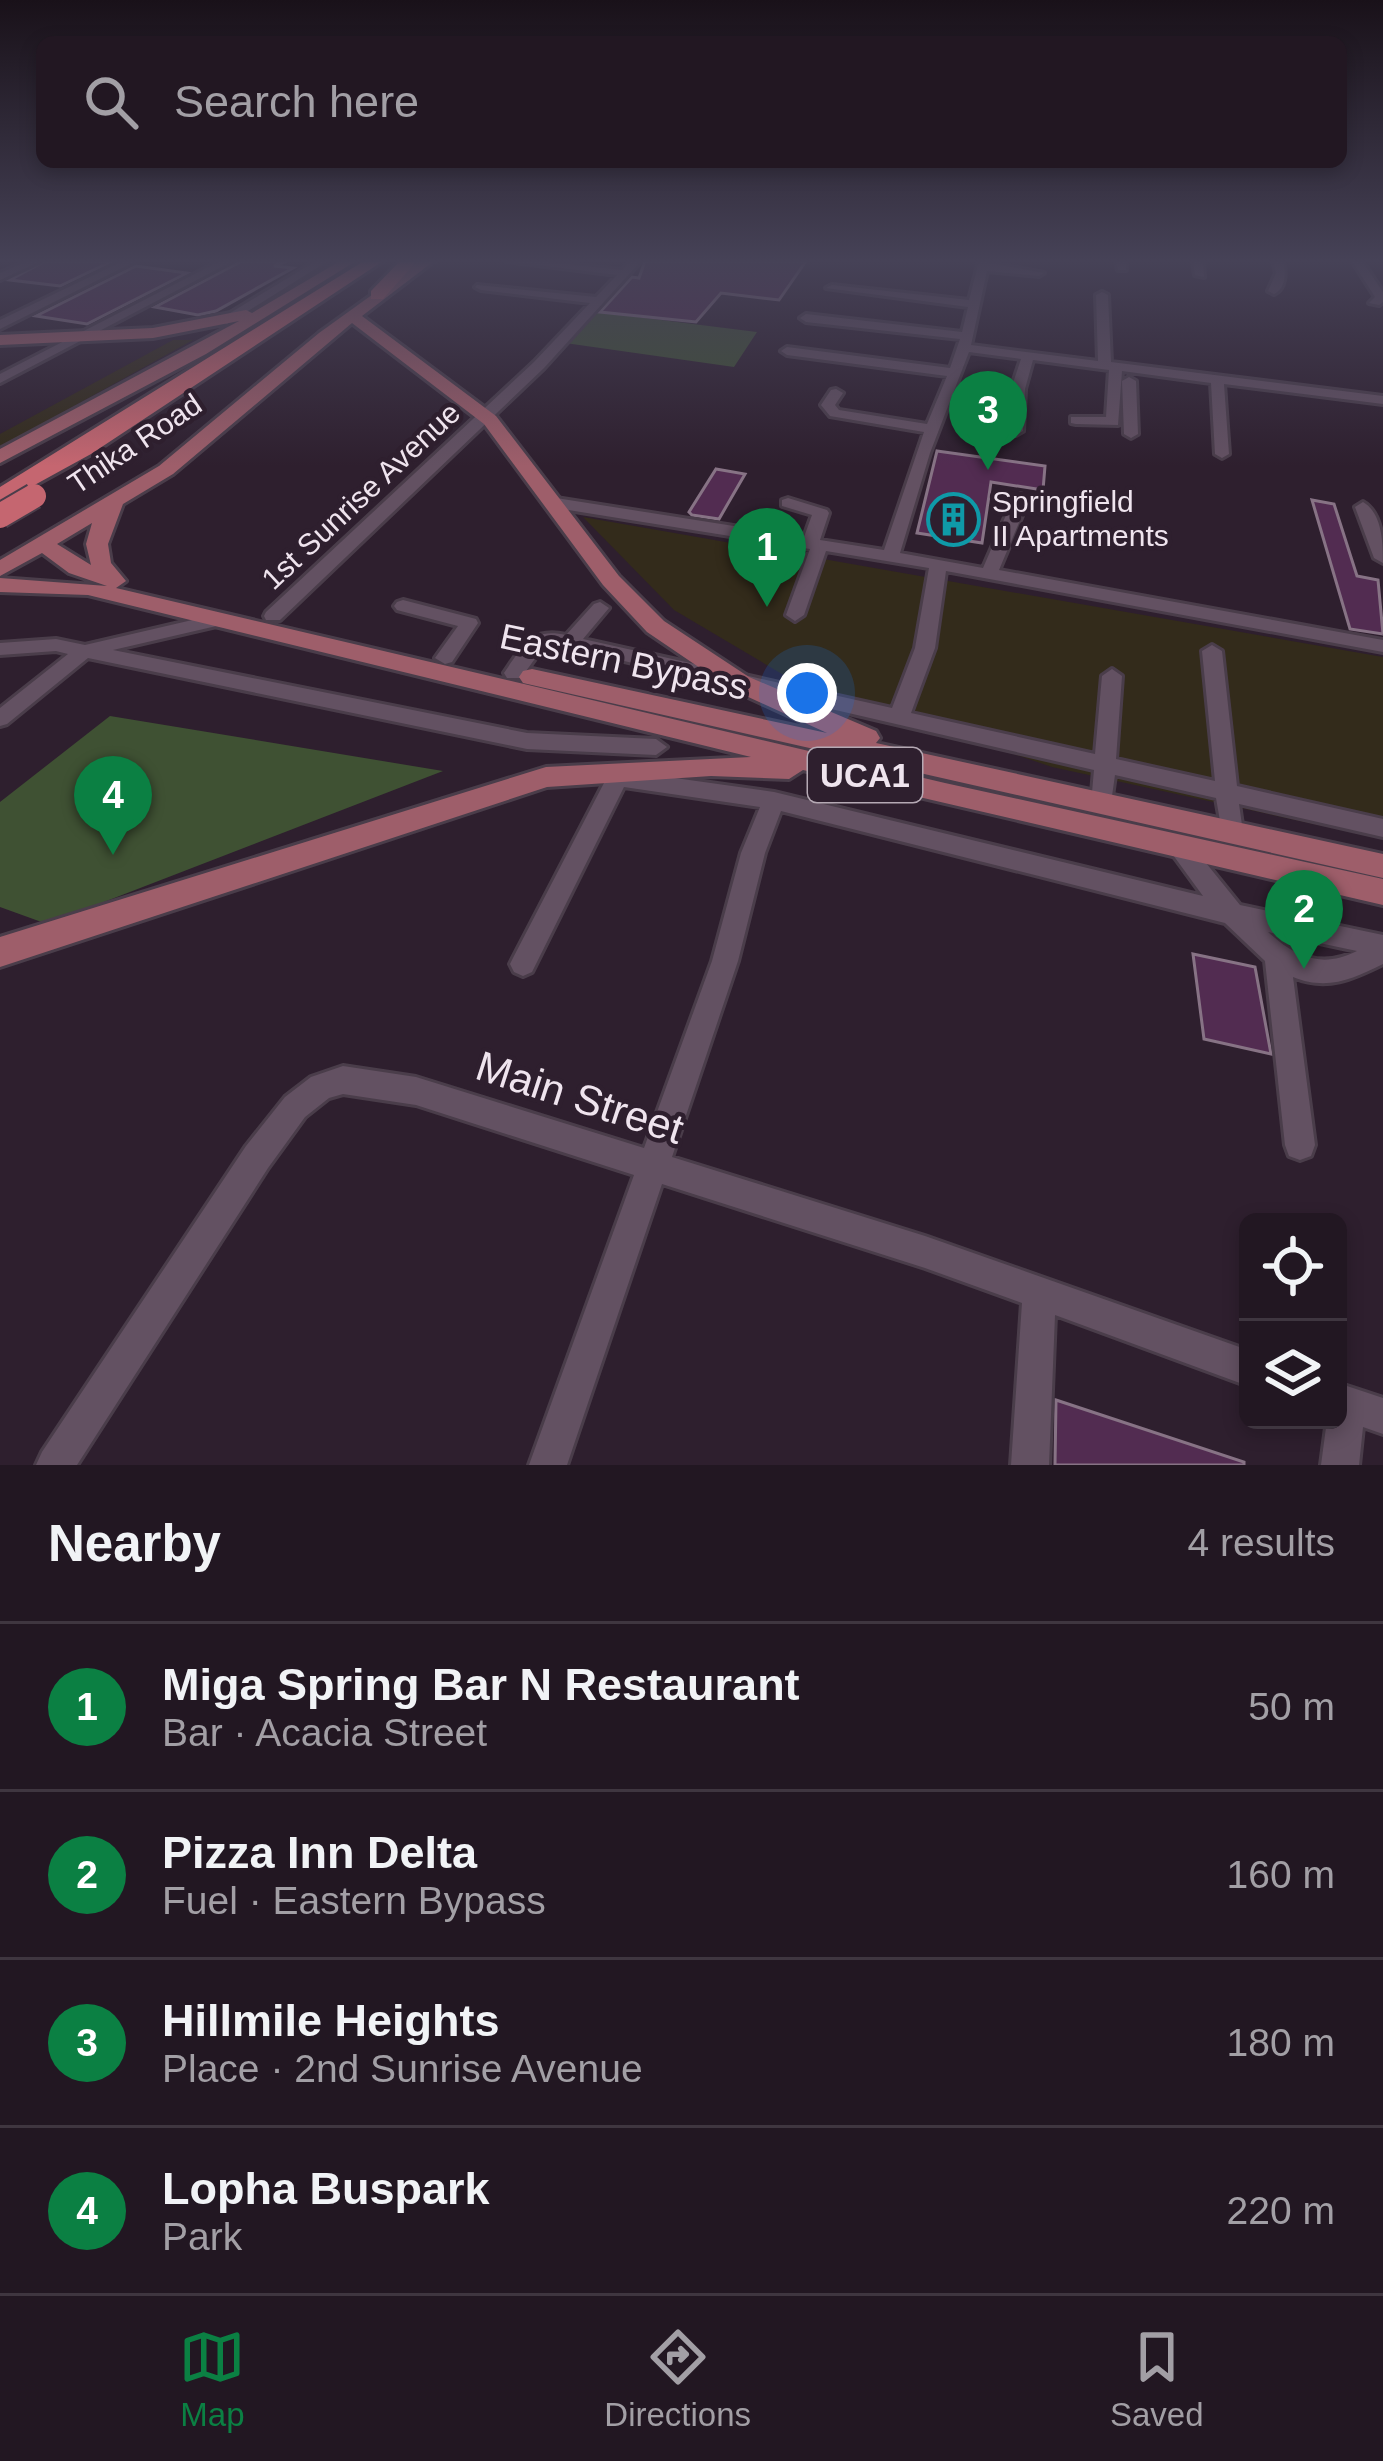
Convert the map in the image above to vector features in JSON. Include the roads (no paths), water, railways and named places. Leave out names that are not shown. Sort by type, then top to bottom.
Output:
[{"type":"highway","name":"Thika Road","points":[[0,497],[274,329]]},
{"type":"highway","name":"Thika Road","points":[[0,513],[278,329]]},
{"type":"main road","points":[[0,340],[173,329]]},
{"type":"main road","name":"Thika Road","points":[[0,457],[234,329]]},
{"type":"main road","name":"Thika Road","points":[[0,569],[198,446],[335,329]]},
{"type":"main road","points":[[367,329],[398,358],[485,415],[627,599],[670,641],[728,679],[934,766]]},
{"type":"main road","points":[[116,501],[95,542],[102,569],[118,589]]},
{"type":"main road","points":[[0,513],[33,518],[43,541]]},
{"type":"main road","name":"UCA1","points":[[43,541],[77,568],[118,589],[218,620]]},
{"type":"main road","name":"UCA1","points":[[0,585],[118,589],[273,616]]},
{"type":"main road","points":[[0,604],[118,589]]},
{"type":"main road","name":"Eastern Bypass","points":[[273,616],[514,674],[1383,866]]},
{"type":"main road","name":"Eastern Bypass","points":[[218,620],[847,771],[1383,892]]},
{"type":"main road","points":[[5,955],[546,777],[711,766],[847,771]]},
{"type":"street","points":[[0,379],[99,329]]},
{"type":"street","name":"1st Sunrise Avenue","points":[[273,616],[570,329]]},
{"type":"street","points":[[881,329],[1028,356],[1383,400]]},
{"type":"street","points":[[890,556],[968,329]]},
{"type":"street","points":[[1109,329],[1131,434]]},
{"type":"street","points":[[788,351],[956,373]]},
{"type":"street","points":[[1016,431],[1018,389],[1028,356]]},
{"type":"street","points":[[1076,420],[1113,422],[1117,367]]},
{"type":"street","points":[[1217,380],[1222,454]]},
{"type":"street","points":[[836,393],[828,405],[835,413],[933,429]]},
{"type":"street","points":[[988,575],[1021,500]]},
{"type":"street","points":[[556,503],[890,556],[1383,646]]},
{"type":"street","points":[[788,503],[821,513],[795,615]]},
{"type":"street","points":[[1363,507],[1383,558]]},
{"type":"street","points":[[900,715],[926,648],[938,566]]},
{"type":"street","points":[[404,606],[470,623],[445,658]]},
{"type":"street","points":[[571,641],[601,608]]},
{"type":"street","points":[[0,719],[84,651],[218,620]]},
{"type":"street","points":[[514,674],[541,640],[571,641],[1383,828]]},
{"type":"street","points":[[0,649],[39,644],[84,651],[527,741],[656,747]]},
{"type":"street","points":[[1212,651],[1231,832]]},
{"type":"street","points":[[1102,804],[1109,764],[1112,676]]},
{"type":"street","points":[[523,964],[602,775],[774,801],[1383,948]]},
{"type":"street","points":[[548,1465],[725,961],[753,853],[774,801]]},
{"type":"street","points":[[1177,844],[1233,914],[1278,958],[1330,974],[1383,948]]},
{"type":"street","points":[[1278,958],[1300,1145]]},
{"type":"street","name":"Main Street","points":[[55,1465],[257,1157],[296,1107],[320,1087],[344,1080],[416,1091],[1039,1292],[1239,1365]]},
{"type":"street","points":[[1030,1465],[1039,1292]]},
{"type":"street","points":[[1347,1404],[1383,1416]]},
{"type":"street","points":[[1340,1465],[1341,1429]]},
{"type":"place","name":"Hillmile Heights","points":[[988,470]]},
{"type":"place","name":"Springfield II Apartments","points":[[953,519]]},
{"type":"place","name":"Miga Spring Bar N Restaurant","points":[[767,607]]},
{"type":"place","name":"Lopha Buspark","points":[[113,855]]},
{"type":"place","name":"Pizza Inn Delta","points":[[1304,969]]}]
